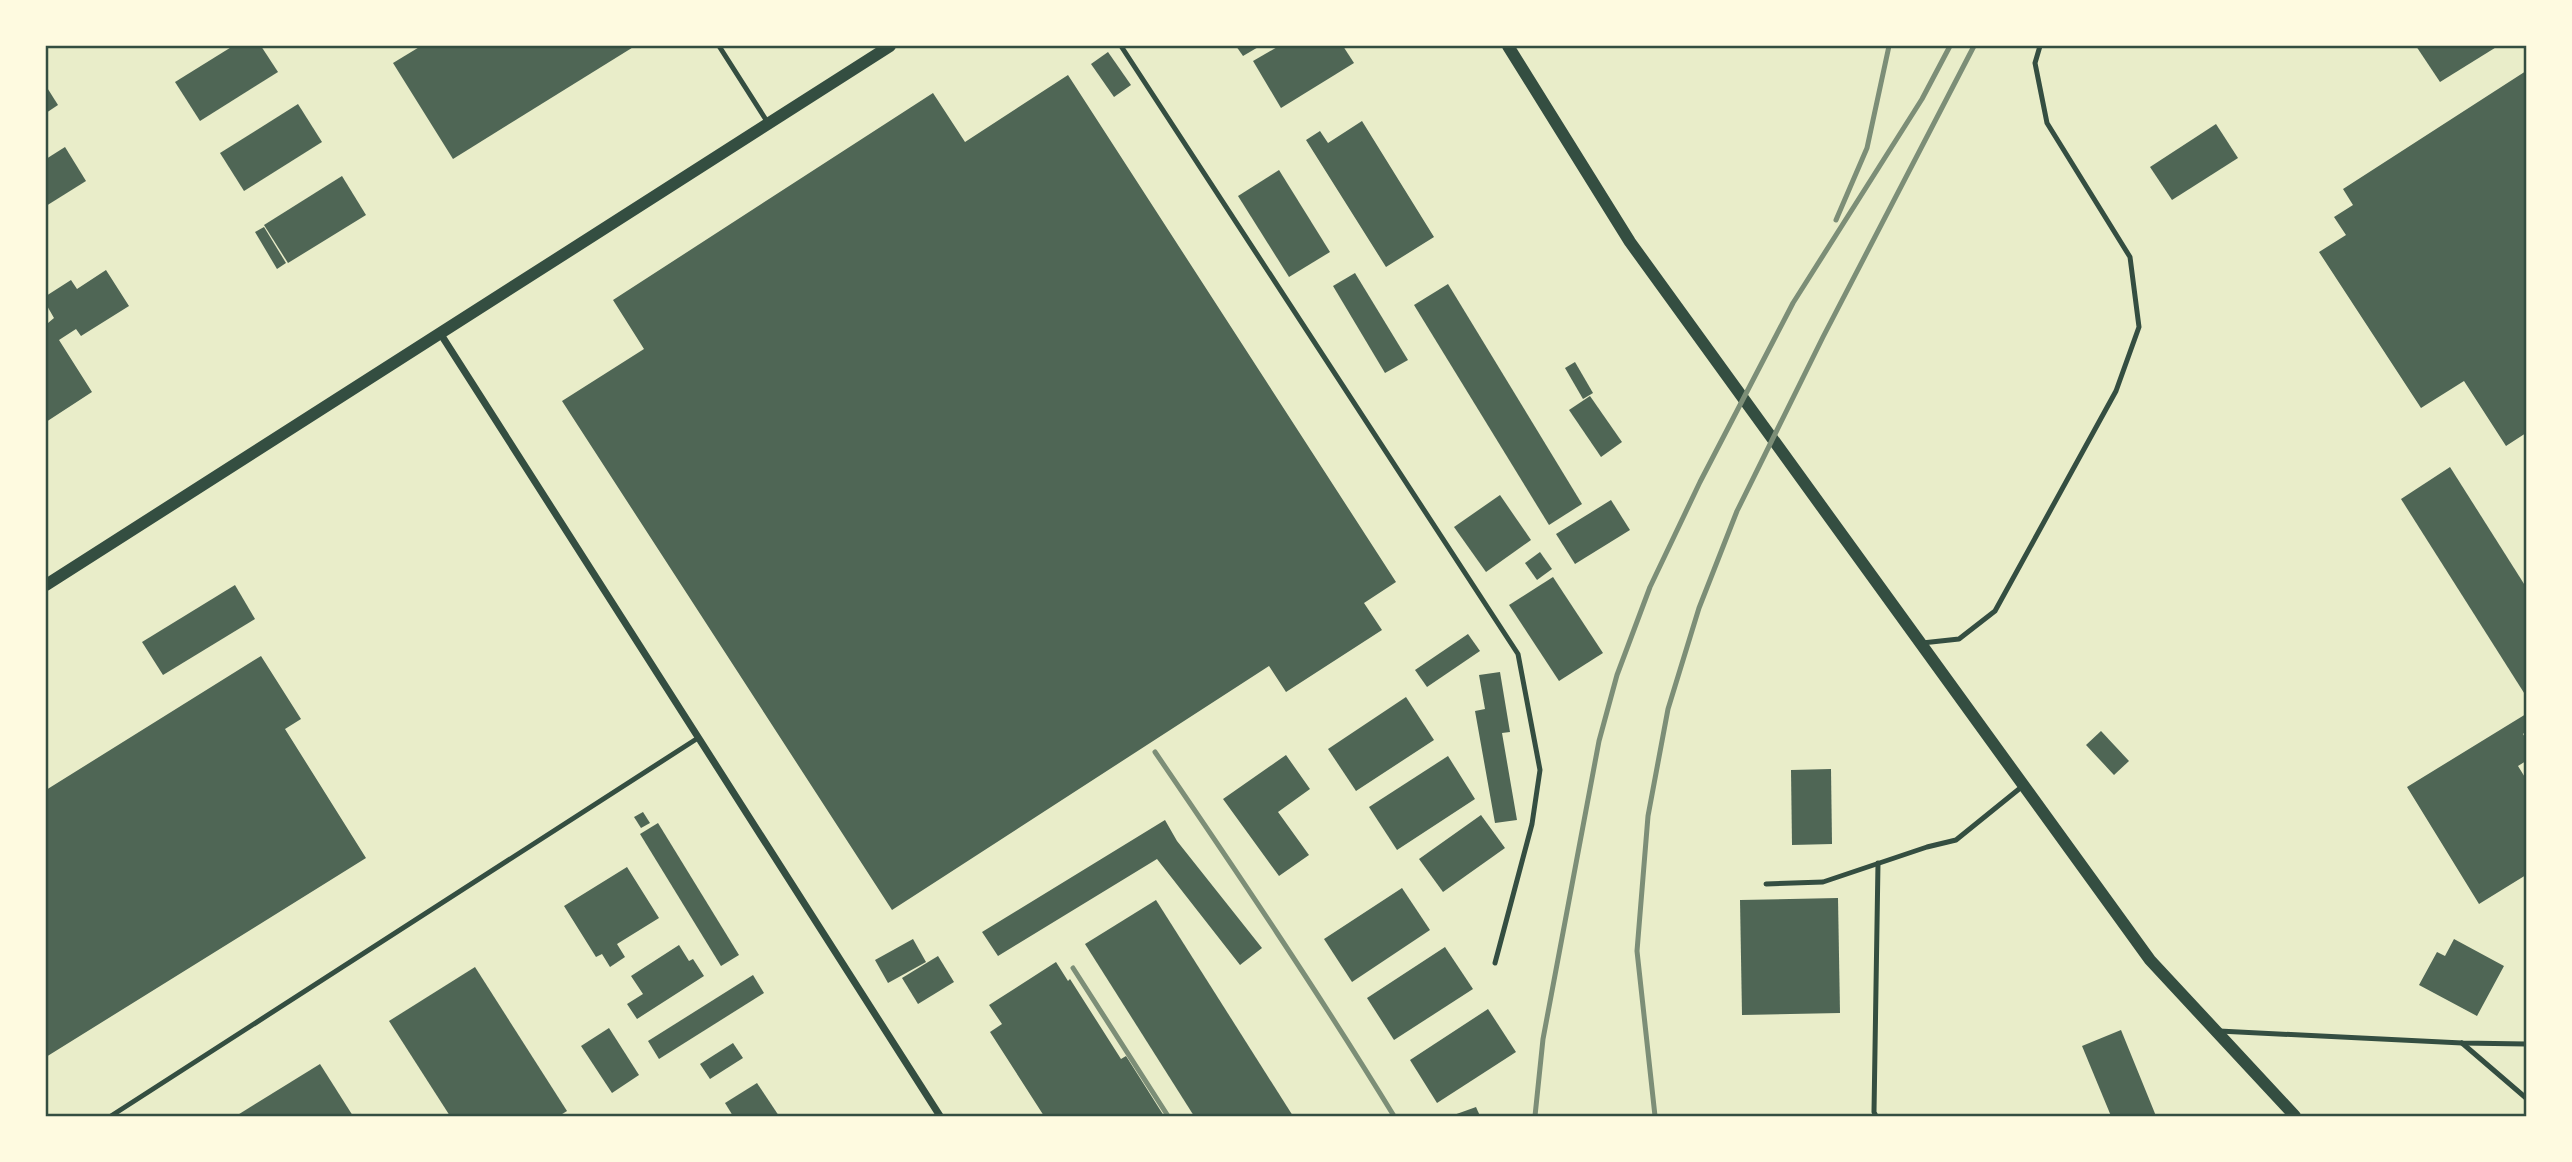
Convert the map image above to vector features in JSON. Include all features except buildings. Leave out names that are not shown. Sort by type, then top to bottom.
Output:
[{"type":"street","points":[[46,585],[890,46]]},
{"type":"street","points":[[1508,46],[1630,242],[2150,960],[2295,1116]]},
{"type":"street","points":[[440,333],[940,1116]]},
{"type":"lane","points":[[719,46],[768,124]]},
{"type":"lane","points":[[1121,46],[1518,654],[1540,770],[1532,824],[1495,963]]},
{"type":"lane","points":[[1922,643],[1959,639],[1995,611],[2116,391],[2139,327],[2130,257],[2047,123],[2035,63],[2040,46]]},
{"type":"lane","points":[[111,1116],[698,738]]},
{"type":"lane","points":[[1766,884],[1823,882],[1956,840],[2024,785]]},
{"type":"lane","points":[[1876,1116],[1878,863]]},
{"type":"lane","points":[[2216,1031],[2526,1044]]},
{"type":"lane","points":[[2462,1043],[2526,1098]]},
{"type":"railway","points":[[1836,220],[1867,148],[1889,46]]},
{"type":"railway","points":[[1535,1116],[1543,1039],[1599,741],[1617,675],[1650,587],[1700,482],[1793,303],[1922,99],[1950,46]]},
{"type":"railway","points":[[1655,1116],[1637,951],[1648,816],[1668,709],[1699,608],[1737,511],[1823,337],[1974,46]]},
{"type":"railway","points":[[1155,752],[1277,932],[1394,1116]]},
{"type":"railway","points":[[1073,968],[1168,1116]]}]
